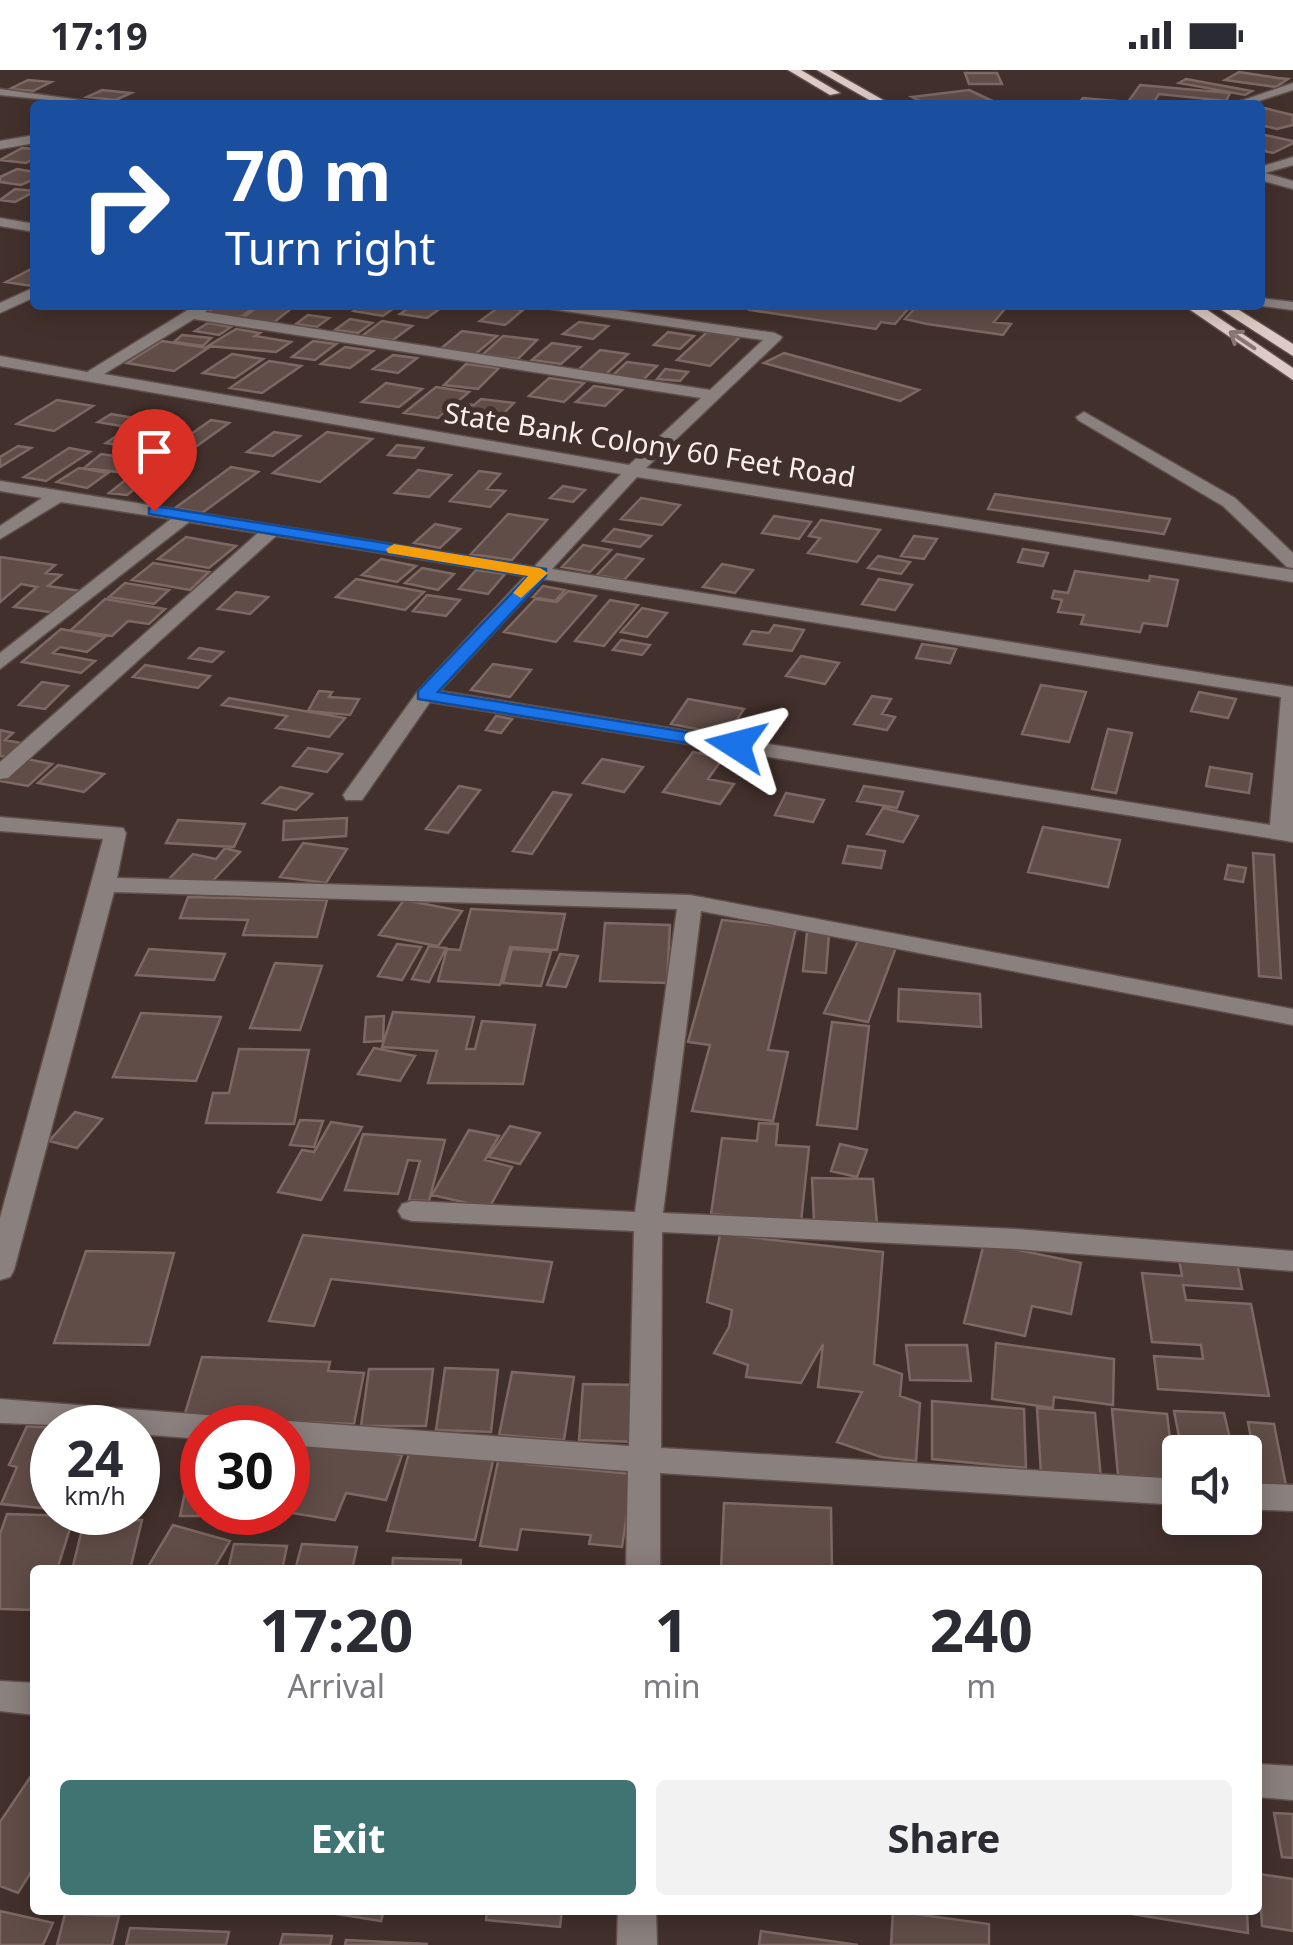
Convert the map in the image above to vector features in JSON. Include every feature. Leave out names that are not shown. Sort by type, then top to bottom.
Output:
[{"type":"main road","points":[[793,70],[840,96]]},
{"type":"main road","points":[[822,70],[877,100]]},
{"type":"main road","points":[[1197,310],[1293,375]]},
{"type":"main road","points":[[1230,310],[1293,352]]},
{"type":"street","points":[[0,84],[14,78]]},
{"type":"street","points":[[1253,100],[1289,90]]},
{"type":"street","points":[[0,92],[58,100]]},
{"type":"street","points":[[0,145],[30,139]]},
{"type":"street","points":[[1265,171],[1293,161]]},
{"type":"street","points":[[1265,175],[1293,184]]},
{"type":"street","points":[[0,222],[30,227]]},
{"type":"street","points":[[0,286],[30,291]]},
{"type":"street","points":[[0,309],[30,294]]},
{"type":"street","points":[[1265,303],[1293,306]]},
{"type":"street","points":[[91,376],[197,310]]},
{"type":"street","points":[[205,310],[713,395]]},
{"type":"street","points":[[354,795],[425,695],[633,471],[775,337],[586,310]]},
{"type":"street","name":"State Bank Colony 60 Feet Road","points":[[0,360],[633,471],[1293,576]]},
{"type":"street","points":[[1084,417],[1230,502],[1293,563]]},
{"type":"street","points":[[0,486],[1292,694],[1286,834],[425,695]]},
{"type":"street","points":[[0,534],[58,496]]},
{"type":"street","points":[[0,663],[186,516]]},
{"type":"street","points":[[0,773],[272,530]]},
{"type":"street","points":[[0,824],[114,833],[104,886],[0,1270]]},
{"type":"street","points":[[104,886],[690,902],[1293,1017]]},
{"type":"street","points":[[644,1565],[648,1220],[690,902]]},
{"type":"street","points":[[412,1211],[1016,1239],[1293,1262]]},
{"type":"street","points":[[0,1411],[180,1425]]},
{"type":"street","points":[[310,1435],[646,1460],[1162,1491]]},
{"type":"street","points":[[1262,1497],[1293,1498]]},
{"type":"street","points":[[0,1696],[30,1699]]},
{"type":"street","points":[[1262,1781],[1293,1783]]},
{"type":"street","points":[[637,1915],[637,1945]]},
{"type":"building","points":[[1239,72],[1288,79],[1276,87],[1225,80]]},
{"type":"building","points":[[965,73],[997,73],[1002,84],[969,84]]},
{"type":"building","points":[[1186,79],[1252,91],[1245,95],[1179,83]]},
{"type":"building","points":[[28,80],[51,82],[33,91],[10,89]]},
{"type":"building","points":[[1140,85],[1230,93],[1226,100],[1159,94],[1155,100],[1129,100]]},
{"type":"building","points":[[102,90],[131,93],[116,100],[87,97]]},
{"type":"building","points":[[969,90],[990,100],[918,100],[912,97]]},
{"type":"building","points":[[1265,108],[1293,115],[1293,125],[1277,129],[1265,126]]},
{"type":"building","points":[[1265,135],[1293,141],[1293,143],[1273,153],[1265,151]]},
{"type":"building","points":[[22,148],[30,149],[30,161],[26,163],[0,160]]},
{"type":"building","points":[[17,169],[30,171],[30,181],[21,185],[0,182],[0,177]]},
{"type":"building","points":[[15,189],[30,190],[15,202],[0,200]]},
{"type":"building","points":[[30,270],[30,286],[6,282]]},
{"type":"building","points":[[210,310],[250,310],[241,317],[206,313]]},
{"type":"building","points":[[253,310],[290,310],[272,324],[240,320]]},
{"type":"building","points":[[356,310],[391,310],[383,316]]},
{"type":"building","points":[[406,310],[438,310],[427,318],[400,314]]},
{"type":"building","points":[[495,310],[523,310],[505,325],[480,321]]},
{"type":"building","points":[[750,310],[907,310],[895,324],[881,322],[876,329]]},
{"type":"building","points":[[913,310],[1004,310],[994,322],[1011,324],[1003,335],[905,319]]},
{"type":"building","points":[[308,315],[329,318],[317,327],[296,324]]},
{"type":"building","points":[[350,319],[372,323],[358,333],[335,330]]},
{"type":"building","points":[[382,321],[412,326],[393,340],[362,336]]},
{"type":"building","points":[[579,322],[608,326],[593,339],[563,334]]},
{"type":"building","points":[[208,323],[231,327],[219,335],[195,331]]},
{"type":"building","points":[[236,329],[291,342],[276,352],[208,346]]},
{"type":"building","points":[[462,331],[497,336],[473,356],[438,351]]},
{"type":"building","points":[[668,332],[694,336],[680,349],[654,345]]},
{"type":"building","points":[[707,332],[740,337],[710,366],[677,360]]},
{"type":"building","points":[[182,335],[211,338],[203,346],[174,342]]},
{"type":"building","points":[[503,336],[537,340],[518,359],[482,355]]},
{"type":"building","points":[[162,341],[208,348],[174,371],[127,363]]},
{"type":"building","points":[[313,341],[336,344],[315,360],[292,357]]},
{"type":"building","points":[[552,343],[580,347],[561,364],[532,360]]},
{"type":"building","points":[[345,347],[373,351],[350,368],[321,364]]},
{"type":"building","points":[[600,350],[628,354],[605,375],[577,371]]},
{"type":"building","points":[[784,353],[919,390],[900,401],[764,363]]},
{"type":"building","points":[[232,354],[263,359],[235,378],[203,373]]},
{"type":"building","points":[[393,355],[417,358],[398,373],[373,369]]},
{"type":"building","points":[[269,361],[301,366],[262,393],[230,388]]},
{"type":"building","points":[[627,362],[657,366],[643,380],[613,375]]},
{"type":"building","points":[[466,364],[499,368],[478,389],[444,385]]},
{"type":"building","points":[[665,369],[688,372],[680,381],[657,379]]},
{"type":"building","points":[[549,378],[584,383],[564,402],[529,396]]},
{"type":"building","points":[[386,383],[422,389],[399,407],[362,402]]},
{"type":"building","points":[[594,386],[622,390],[605,406],[576,402]]},
{"type":"building","points":[[436,387],[469,392],[438,418],[404,413]]},
{"type":"building","points":[[481,399],[514,403],[491,426],[448,420],[464,404],[474,405]]},
{"type":"building","points":[[57,400],[93,406],[54,431],[17,424]]},
{"type":"building","points":[[111,414],[134,418],[121,426],[98,422]]},
{"type":"building","points":[[211,420],[229,423],[190,451],[171,448]]},
{"type":"building","points":[[274,432],[300,436],[273,456],[247,452]]},
{"type":"building","points":[[327,432],[372,439],[320,482],[273,473]]},
{"type":"building","points":[[119,434],[170,443],[158,452],[106,443]]},
{"type":"building","points":[[397,445],[423,448],[415,458],[388,455]]},
{"type":"building","points":[[18,446],[31,448],[0,467],[0,457]]},
{"type":"building","points":[[69,448],[90,452],[46,481],[24,477]]},
{"type":"building","points":[[101,454],[142,460],[126,473],[84,468]]},
{"type":"building","points":[[145,464],[163,467],[127,495],[109,493]]},
{"type":"building","points":[[231,467],[258,472],[202,513],[175,508]]},
{"type":"building","points":[[79,468],[108,473],[87,488],[57,482]]},
{"type":"building","points":[[418,470],[451,475],[429,497],[395,493]]},
{"type":"building","points":[[479,471],[500,474],[487,489],[505,491],[490,507],[450,501]]},
{"type":"building","points":[[563,486],[585,490],[573,502],[550,498]]},
{"type":"building","points":[[995,494],[1170,519],[1164,534],[988,509]]},
{"type":"building","points":[[641,498],[680,505],[662,525],[621,519]]},
{"type":"building","points":[[508,514],[547,520],[512,560],[471,554]]},
{"type":"building","points":[[774,516],[811,522],[799,539],[762,533]]},
{"type":"building","points":[[821,520],[880,530],[857,562],[808,553],[820,538],[809,536]]},
{"type":"building","points":[[435,524],[460,529],[440,548],[414,543]]},
{"type":"building","points":[[614,529],[651,536],[640,547],[603,541]]},
{"type":"building","points":[[914,536],[937,539],[924,559],[901,556]]},
{"type":"building","points":[[186,537],[236,546],[209,568],[158,559]]},
{"type":"building","points":[[583,545],[611,550],[590,572],[562,567]]},
{"type":"building","points":[[1023,549],[1048,553],[1043,566],[1018,562]]},
{"type":"building","points":[[617,554],[643,559],[624,580],[597,575]]},
{"type":"building","points":[[878,556],[910,562],[901,574],[868,568]]},
{"type":"building","points":[[0,557],[55,565],[46,573],[61,575],[48,586],[81,591],[56,613],[14,607],[37,587],[21,584],[0,602]]},
{"type":"building","points":[[381,559],[416,566],[397,582],[362,575]]},
{"type":"building","points":[[153,563],[209,572],[190,590],[132,580]]},
{"type":"building","points":[[722,564],[753,570],[735,593],[703,587]]},
{"type":"building","points":[[422,568],[454,574],[438,590],[405,583]]},
{"type":"building","points":[[476,570],[505,574],[488,594],[459,589]]},
{"type":"building","points":[[1075,571],[1149,581],[1150,576],[1178,580],[1167,626],[1143,623],[1140,632],[1081,624],[1084,615],[1058,612],[1062,600],[1052,598],[1054,591],[1068,593]]},
{"type":"building","points":[[356,579],[424,592],[405,610],[336,597]]},
{"type":"building","points":[[879,579],[912,585],[895,610],[862,604]]},
{"type":"building","points":[[125,583],[169,590],[154,604],[109,597]]},
{"type":"building","points":[[543,586],[565,590],[555,601],[533,597]]},
{"type":"building","points":[[568,591],[596,596],[556,642],[504,632],[535,599],[557,602]]},
{"type":"building","points":[[236,592],[268,597],[250,614],[218,609]]},
{"type":"building","points":[[427,595],[460,600],[446,616],[413,611]]},
{"type":"building","points":[[105,599],[165,609],[149,624],[128,621],[112,636],[71,630]]},
{"type":"building","points":[[610,600],[638,605],[604,646],[575,641]]},
{"type":"building","points":[[642,608],[667,613],[647,637],[621,632]]},
{"type":"building","points":[[774,625],[804,630],[792,651],[744,644],[752,631],[769,633]]},
{"type":"building","points":[[61,629],[105,637],[87,652],[60,647],[53,653],[95,661],[81,673],[22,662]]},
{"type":"building","points":[[621,640],[650,645],[642,655],[613,650]]},
{"type":"building","points":[[922,644],[956,649],[950,663],[916,658]]},
{"type":"building","points":[[199,648],[223,652],[212,662],[189,658]]},
{"type":"building","points":[[801,656],[839,663],[825,684],[786,676]]},
{"type":"building","points":[[493,664],[531,670],[510,697],[471,690]]},
{"type":"building","points":[[145,665],[210,676],[198,688],[133,677]]},
{"type":"building","points":[[42,682],[68,686],[45,709],[19,705]]},
{"type":"building","points":[[1041,685],[1086,692],[1069,742],[1022,734]]},
{"type":"building","points":[[319,691],[332,692],[329,697],[359,699],[350,715],[308,711]]},
{"type":"building","points":[[1199,692],[1236,699],[1228,718],[1191,711]]},
{"type":"building","points":[[872,696],[891,699],[882,714],[895,717],[887,730],[854,724]]},
{"type":"building","points":[[229,698],[345,718],[329,737],[276,728],[287,716],[222,705]]},
{"type":"building","points":[[688,699],[744,709],[727,735],[671,724]]},
{"type":"building","points":[[496,716],[512,719],[501,733],[486,730]]},
{"type":"building","points":[[1108,729],[1132,733],[1116,793],[1092,789]]},
{"type":"building","points":[[0,730],[13,733],[5,740],[21,743],[6,757],[0,756]]},
{"type":"building","points":[[308,748],[342,754],[327,772],[293,766]]},
{"type":"building","points":[[693,752],[723,758],[708,779],[734,784],[720,804],[663,792]]},
{"type":"building","points":[[21,758],[52,764],[28,786],[0,781]]},
{"type":"building","points":[[602,759],[643,767],[624,792],[583,783]]},
{"type":"building","points":[[58,765],[104,774],[84,792],[38,783]]},
{"type":"building","points":[[1210,767],[1252,774],[1249,793],[1206,786]]},
{"type":"building","points":[[459,786],[480,790],[448,833],[426,829]]},
{"type":"building","points":[[864,786],[903,792],[897,808],[857,801]]},
{"type":"building","points":[[280,787],[312,794],[296,810],[263,803]]},
{"type":"building","points":[[553,792],[571,795],[532,854],[513,851]]},
{"type":"building","points":[[786,793],[824,800],[813,822],[775,815]]},
{"type":"building","points":[[883,808],[918,816],[903,842],[867,834]]},
{"type":"building","points":[[347,818],[346,836],[283,840],[284,821]]},
{"type":"building","points":[[178,820],[245,824],[234,847],[166,843]]},
{"type":"building","points":[[1043,827],[1120,840],[1108,887],[1028,872]]},
{"type":"building","points":[[303,843],[347,849],[326,883],[280,877]]},
{"type":"building","points":[[848,846],[885,851],[881,868],[843,863]]},
{"type":"building","points":[[225,848],[240,852],[208,886],[170,878],[193,854],[216,859]]},
{"type":"building","points":[[1253,853],[1274,855],[1281,978],[1259,976]]},
{"type":"building","points":[[1228,865],[1246,868],[1243,882],[1225,879]]},
{"type":"building","points":[[188,897],[327,900],[317,937],[243,935],[248,920],[180,918]]},
{"type":"building","points":[[404,900],[462,911],[438,946],[379,935]]},
{"type":"building","points":[[471,909],[565,914],[557,950],[510,947],[500,985],[438,981],[447,949],[460,950]]},
{"type":"building","points":[[722,920],[796,928],[768,1050],[788,1052],[773,1121],[692,1111],[710,1045],[688,1042]]},
{"type":"building","points":[[605,923],[670,925],[667,983],[600,981]]},
{"type":"building","points":[[807,932],[829,934],[826,973],[803,971]]},
{"type":"building","points":[[859,939],[897,945],[868,1022],[824,1013]]},
{"type":"building","points":[[397,944],[421,947],[402,980],[378,976]]},
{"type":"building","points":[[429,946],[446,948],[429,982],[412,979]]},
{"type":"building","points":[[149,949],[225,954],[214,980],[136,975]]},
{"type":"building","points":[[512,949],[551,952],[541,986],[503,983]]},
{"type":"building","points":[[560,954],[578,956],[566,987],[547,985]]},
{"type":"building","points":[[275,963],[322,966],[300,1030],[250,1028]]},
{"type":"building","points":[[899,989],[980,994],[981,1027],[898,1021]]},
{"type":"building","points":[[393,1012],[474,1017],[466,1049],[475,1049],[482,1021],[535,1025],[523,1084],[428,1083],[437,1051],[382,1047]]},
{"type":"building","points":[[141,1013],[221,1017],[196,1081],[113,1077]]},
{"type":"building","points":[[384,1016],[383,1041],[364,1042],[366,1017]]},
{"type":"building","points":[[832,1022],[869,1026],[857,1129],[817,1125]]},
{"type":"building","points":[[374,1048],[415,1056],[400,1081],[358,1074]]},
{"type":"building","points":[[239,1049],[309,1050],[294,1124],[206,1123],[213,1093],[229,1093]]},
{"type":"building","points":[[75,1112],[102,1119],[77,1148],[49,1141]]},
{"type":"building","points":[[300,1120],[323,1121],[314,1147],[290,1145]]},
{"type":"building","points":[[331,1122],[362,1127],[321,1200],[278,1192],[302,1150],[314,1152]]},
{"type":"building","points":[[759,1123],[778,1124],[776,1145],[809,1147],[801,1222],[711,1214],[722,1138],[757,1141]]},
{"type":"building","points":[[510,1126],[540,1133],[520,1164],[489,1157]]},
{"type":"building","points":[[469,1130],[499,1136],[485,1160],[512,1167],[489,1208],[432,1195]]},
{"type":"building","points":[[363,1134],[445,1140],[429,1201],[409,1200],[420,1161],[408,1160],[398,1194],[345,1190]]},
{"type":"building","points":[[840,1144],[867,1150],[857,1177],[831,1171]]},
{"type":"building","points":[[812,1178],[873,1179],[877,1224],[814,1222]]},
{"type":"building","points":[[720,1234],[883,1252],[874,1364],[902,1374],[900,1396],[920,1403],[916,1461],[881,1457],[837,1442],[862,1392],[818,1387],[823,1344],[801,1383],[746,1377],[748,1365],[714,1353],[729,1327],[732,1310],[707,1302]]},
{"type":"building","points":[[303,1235],[552,1262],[543,1302],[331,1279],[314,1326],[269,1321]]},
{"type":"building","points":[[984,1243],[1081,1263],[1071,1314],[1032,1306],[1025,1336],[964,1323]]},
{"type":"building","points":[[86,1251],[174,1253],[149,1345],[54,1343]]},
{"type":"building","points":[[1179,1259],[1237,1262],[1242,1289],[1183,1285],[1186,1300],[1251,1304],[1269,1396],[1158,1389],[1154,1356],[1203,1359],[1201,1345],[1152,1342],[1142,1273],[1182,1276]]},
{"type":"building","points":[[996,1343],[1114,1359],[1113,1405],[1054,1397],[1053,1408],[992,1399]]},
{"type":"building","points":[[906,1345],[967,1345],[971,1381],[910,1380]]},
{"type":"building","points":[[202,1357],[330,1362],[328,1371],[364,1373],[354,1424],[310,1422],[310,1405],[188,1405]]},
{"type":"building","points":[[445,1368],[498,1370],[491,1432],[436,1430]]},
{"type":"building","points":[[369,1369],[433,1369],[426,1426],[361,1426]]},
{"type":"building","points":[[512,1372],[574,1377],[564,1440],[499,1435]]},
{"type":"building","points":[[583,1384],[640,1385],[637,1442],[579,1440]]},
{"type":"building","points":[[932,1401],[1024,1409],[1026,1468],[932,1459]]},
{"type":"building","points":[[1037,1408],[1095,1413],[1101,1479],[1041,1474]]},
{"type":"building","points":[[1112,1409],[1167,1414],[1170,1435],[1162,1435],[1162,1478],[1118,1475]]},
{"type":"building","points":[[1174,1411],[1224,1413],[1229,1435],[1179,1435]]},
{"type":"building","points":[[1248,1422],[1274,1424],[1287,1491],[1262,1489],[1262,1435],[1250,1435]]},
{"type":"building","points":[[30,1426],[30,1507],[1,1504],[17,1467],[9,1465]]},
{"type":"building","points":[[310,1440],[402,1455],[386,1500],[346,1493],[335,1520],[310,1516]]},
{"type":"building","points":[[500,1452],[528,1454],[526,1464],[633,1474],[622,1547],[589,1544],[591,1535],[521,1529],[517,1550],[480,1546]]},
{"type":"building","points":[[409,1453],[493,1461],[475,1540],[387,1531]]},
{"type":"building","points":[[724,1503],[831,1508],[832,1565],[721,1565]]},
{"type":"building","points":[[7,1514],[30,1515],[30,1535],[68,1535],[59,1565],[30,1565],[30,1610],[0,1609],[0,1534]]},
{"type":"building","points":[[173,1525],[180,1527],[180,1535],[209,1535],[230,1541],[216,1565],[149,1565]]},
{"type":"building","points":[[81,1535],[138,1535],[131,1565],[73,1565]]},
{"type":"building","points":[[234,1544],[287,1546],[283,1565],[229,1565]]},
{"type":"building","points":[[302,1544],[357,1547],[353,1565],[296,1565]]},
{"type":"building","points":[[393,1558],[461,1560],[460,1565],[392,1565]]},
{"type":"building","points":[[30,1777],[30,1874],[18,1893],[0,1886],[0,1822]]},
{"type":"building","points":[[1274,1813],[1293,1814],[1293,1858],[1282,1857]]},
{"type":"building","points":[[1262,1874],[1293,1879],[1293,1931],[1262,1926]]},
{"type":"building","points":[[0,1911],[53,1923],[43,1945],[0,1945]]},
{"type":"building","points":[[65,1915],[119,1916],[112,1945],[57,1945]]},
{"type":"building","points":[[343,1915],[383,1915],[381,1921]]},
{"type":"building","points":[[486,1915],[561,1915],[560,1927],[486,1920]]},
{"type":"building","points":[[893,1915],[989,1924],[989,1945],[891,1945]]},
{"type":"building","points":[[1138,1915],[1247,1915],[1248,1933]]},
{"type":"building","points":[[130,1928],[229,1932],[226,1945],[126,1945]]},
{"type":"building","points":[[761,1931],[858,1945],[759,1945]]},
{"type":"building","points":[[283,1934],[332,1936],[330,1945],[280,1945]]},
{"type":"building","points":[[346,1940],[428,1944],[345,1945]]},
{"type":"slow traffic","points":[[394,549],[540,573],[521,593]]},
{"type":"route","points":[[154,511],[540,573],[425,695],[736,745]]}]
